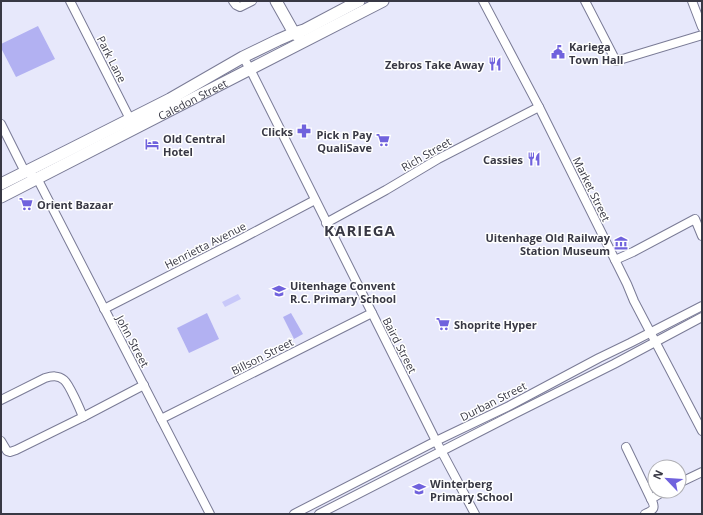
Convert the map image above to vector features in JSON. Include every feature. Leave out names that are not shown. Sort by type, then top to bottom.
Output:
[{"type":"main road","points":[[276,1],[294,33],[300,38],[309,38]]},
{"type":"main road","name":"Caledon Street","points":[[1,197],[37,178],[243,57],[294,33],[304,30],[359,1]]},
{"type":"main road","name":"Caledon Street","points":[[1,184],[69,150],[250,69],[383,1]]},
{"type":"main road","points":[[289,49],[294,33]]},
{"type":"street","name":"Park Lane","points":[[70,1],[132,123]]},
{"type":"street","points":[[233,1],[239,7],[252,1]]},
{"type":"street","name":"Market Street","points":[[483,1],[539,107],[650,333],[702,431]]},
{"type":"street","points":[[585,1],[616,61],[702,35]]},
{"type":"street","points":[[692,1],[702,27]]},
{"type":"street","name":"Baird Street","points":[[243,57],[436,441],[475,514]]},
{"type":"street","name":"Rich Street","points":[[326,223],[438,159],[539,107]]},
{"type":"street","points":[[1,124],[25,172],[37,178]]},
{"type":"street","name":"John Street","points":[[37,178],[210,514]]},
{"type":"street","name":"Henrietta Avenue","points":[[104,309],[315,200]]},
{"type":"street","points":[[615,260],[695,219],[702,236]]},
{"type":"street","name":"Durban Street","points":[[294,514],[436,441],[509,406],[599,358],[702,306]]},
{"type":"street","name":"Billson Street","points":[[162,419],[372,313]]},
{"type":"street","name":"Durban Street","points":[[319,514],[614,364],[702,317]]},
{"type":"street","points":[[1,400],[45,378],[57,376],[65,381],[83,417]]},
{"type":"street","points":[[1,442],[7,451],[12,452],[144,385]]},
{"type":"street","points":[[626,447],[647,491]]},
{"type":"street","points":[[687,479],[702,472]]},
{"type":"street","points":[[646,514],[654,508],[651,499]]},
{"type":"shaded area","points":[[38,26],[55,59],[16,77],[1,48],[1,44]]},
{"type":"shaded area","points":[[238,294],[241,299],[225,307],[222,302]]},
{"type":"shaded area","points":[[207,313],[219,339],[189,353],[177,328]]},
{"type":"shaded area","points":[[291,313],[303,334],[294,339],[283,317]]},
{"type":"place","name":"Kariega Town Hall","points":[[558,52]]},
{"type":"place","name":"Zebros Take Away","points":[[495,64]]},
{"type":"place","name":"Clicks","points":[[304,131]]},
{"type":"place","name":"Pick n Pay QualiSave","points":[[383,140]]},
{"type":"place","name":"Old Central Hotel","points":[[152,144]]},
{"type":"place","name":"Cassies","points":[[534,159]]},
{"type":"place","name":"Orient Bazaar","points":[[26,204]]},
{"type":"place","name":"Uitenhage Old Railway Station Museum","points":[[621,243]]},
{"type":"place","name":"Uitenhage Convent R.C. Primary School","points":[[279,291]]},
{"type":"place","name":"Shoprite Hyper","points":[[443,324]]},
{"type":"place","name":"Winterberg Primary School","points":[[419,489]]},
{"type":"district","name":"KARIEGA","points":[[360,230]]}]
